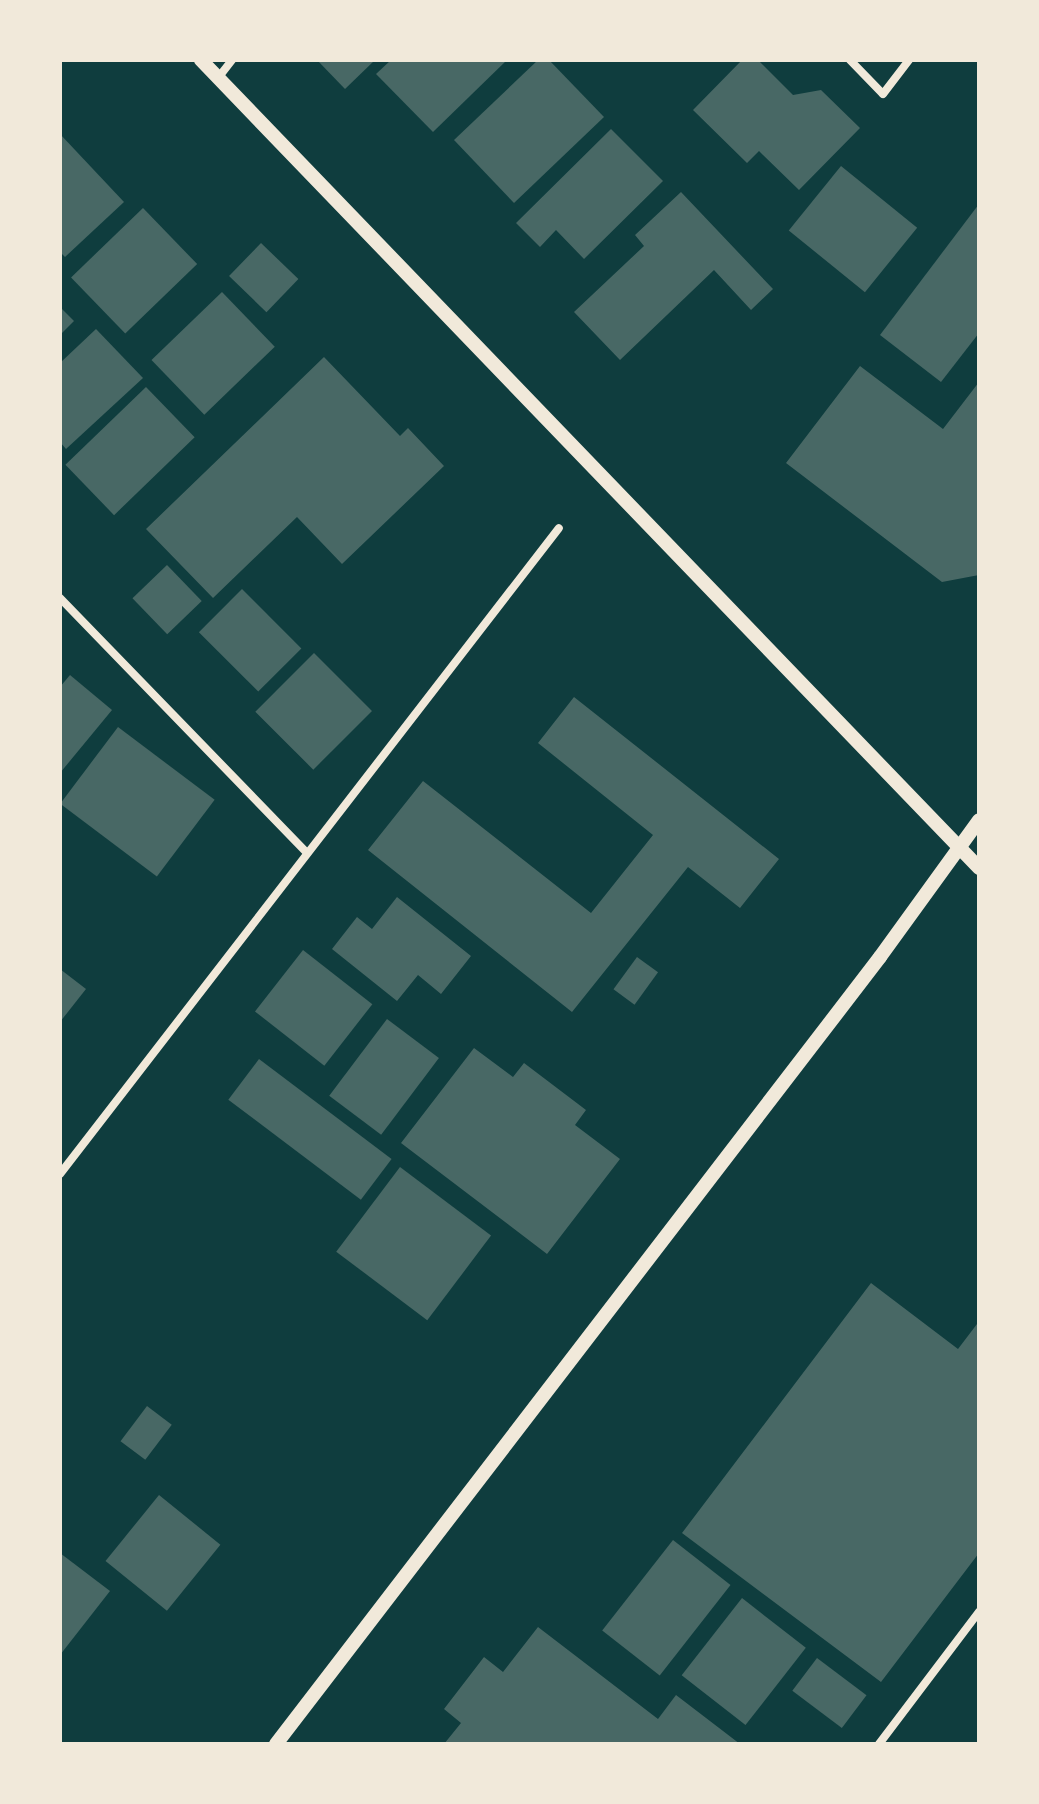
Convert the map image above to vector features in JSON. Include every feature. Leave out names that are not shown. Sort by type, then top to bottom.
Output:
[{"type":"street","points":[[201,60],[979,868]]},
{"type":"street","points":[[218,78],[232,60]]},
{"type":"street","points":[[850,60],[883,94],[909,60]]},
{"type":"street","points":[[60,1174],[559,528]]},
{"type":"street","points":[[60,598],[307,853]]},
{"type":"street","points":[[276,1744],[880,957],[979,820]]},
{"type":"street","points":[[879,1744],[976,1624],[979,1612]]},
{"type":"building","points":[[317,60],[375,60],[345,89]]},
{"type":"building","points":[[391,60],[507,60],[433,132],[376,74]]},
{"type":"building","points":[[538,60],[549,60],[604,117],[514,203],[454,140]]},
{"type":"building","points":[[742,60],[758,60],[793,95],[821,90],[860,128],[799,190],[759,151],[747,163],[693,110]]},
{"type":"building","points":[[611,129],[663,181],[584,259],[556,230],[540,247],[516,223]]},
{"type":"building","points":[[60,134],[124,202],[65,257],[60,252]]},
{"type":"building","points":[[841,166],[917,228],[865,292],[789,231]]},
{"type":"building","points":[[681,192],[773,289],[751,310],[714,270],[620,360],[574,312],[644,246],[635,235]]},
{"type":"building","points":[[979,204],[979,333],[941,382],[880,335]]},
{"type":"building","points":[[143,208],[197,264],[125,334],[71,277]]},
{"type":"building","points":[[261,243],[298,279],[266,312],[229,276]]},
{"type":"building","points":[[222,292],[275,347],[204,415],[152,360]]},
{"type":"building","points":[[60,307],[74,321],[60,335]]},
{"type":"building","points":[[96,329],[143,378],[66,449],[60,442],[60,363]]},
{"type":"building","points":[[324,357],[400,436],[408,428],[444,466],[342,564],[297,517],[213,598],[146,529]]},
{"type":"building","points":[[860,366],[943,429],[979,382],[979,575],[942,582],[786,463]]},
{"type":"building","points":[[146,387],[195,437],[114,515],[65,465]]},
{"type":"building","points":[[167,565],[202,601],[167,634],[132,598]]},
{"type":"building","points":[[242,589],[301,648],[258,692],[199,632]]},
{"type":"building","points":[[314,653],[372,711],[313,770],[255,712]]},
{"type":"building","points":[[70,675],[112,710],[60,773],[60,687]]},
{"type":"building","points":[[574,697],[779,859],[740,908],[688,867],[572,1012],[368,850],[423,781],[591,913],[653,835],[538,743]]},
{"type":"building","points":[[118,727],[215,800],[157,876],[60,804]]},
{"type":"building","points":[[397,897],[471,956],[441,994],[418,975],[397,1001],[332,949],[357,917],[372,929]]},
{"type":"building","points":[[303,950],[372,1004],[324,1066],[255,1011]]},
{"type":"building","points":[[637,957],[658,972],[635,1005],[613,989]]},
{"type":"building","points":[[60,969],[86,989],[60,1022]]},
{"type":"building","points":[[387,1019],[439,1058],[381,1135],[329,1096]]},
{"type":"building","points":[[474,1048],[513,1077],[524,1063],[586,1110],[575,1125],[620,1159],[547,1254],[401,1143]]},
{"type":"building","points":[[259,1059],[392,1159],[361,1200],[228,1100]]},
{"type":"building","points":[[400,1167],[491,1236],[427,1320],[336,1252]]},
{"type":"building","points":[[871,1283],[958,1349],[977,1324],[979,1326],[979,1553],[881,1682],[682,1533]]},
{"type":"building","points":[[147,1406],[172,1425],[145,1460],[121,1441]]},
{"type":"building","points":[[159,1495],[220,1545],[167,1611],[106,1561]]},
{"type":"building","points":[[673,1540],[731,1585],[660,1676],[602,1631]]},
{"type":"building","points":[[60,1553],[110,1591],[60,1655]]},
{"type":"building","points":[[742,1598],[806,1648],[745,1725],[682,1675]]},
{"type":"building","points":[[538,1627],[658,1719],[676,1695],[740,1744],[444,1744],[461,1723],[444,1709],[484,1657],[503,1672]]},
{"type":"building","points":[[817,1658],[867,1695],[842,1728],[792,1691]]}]
